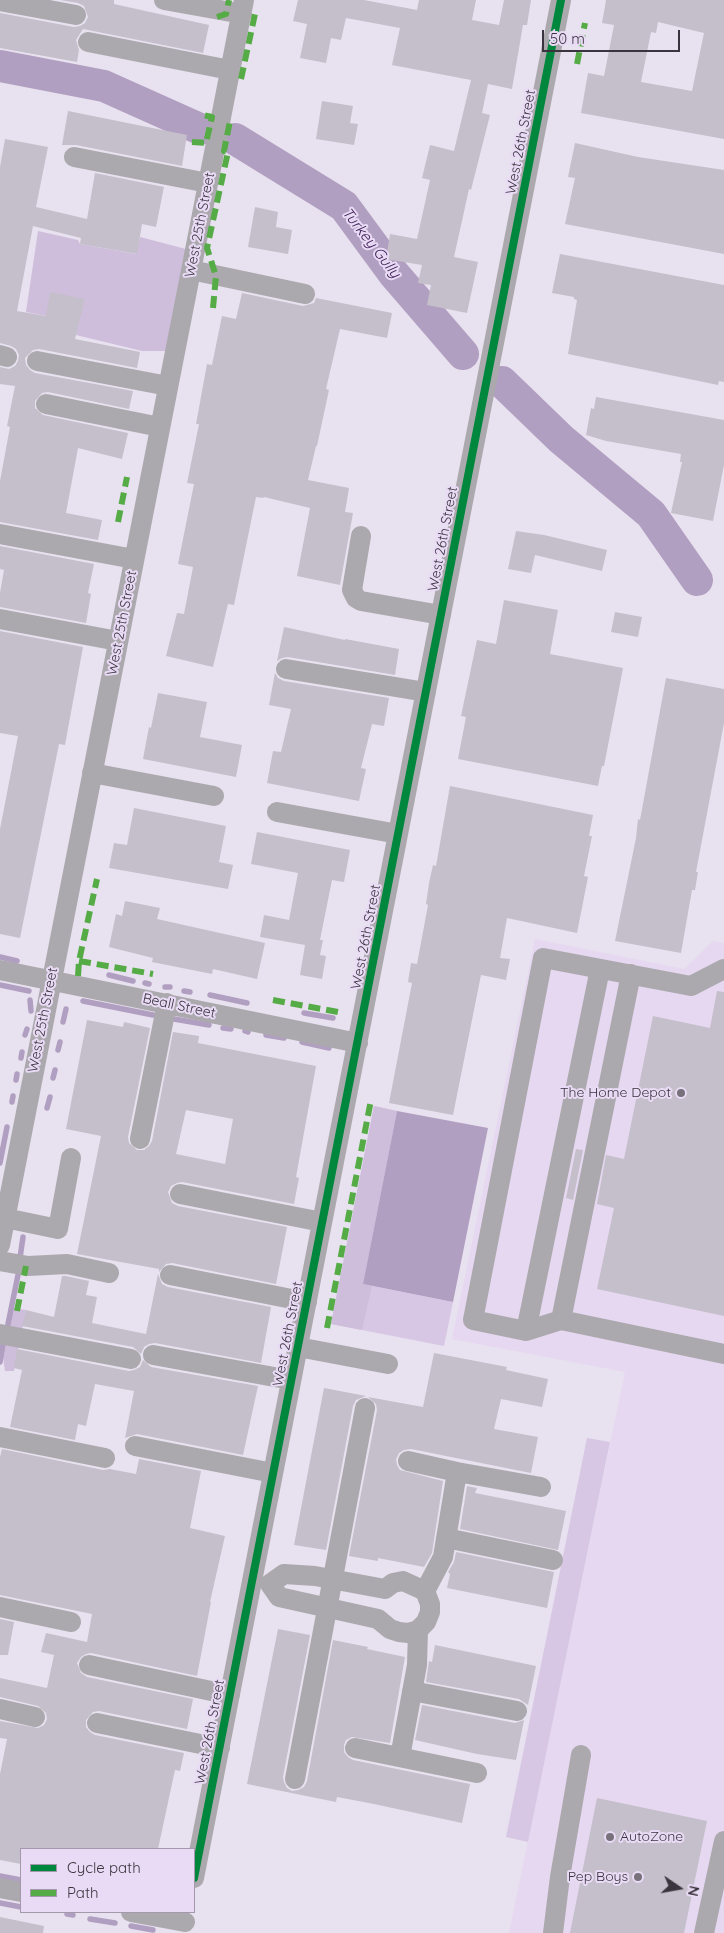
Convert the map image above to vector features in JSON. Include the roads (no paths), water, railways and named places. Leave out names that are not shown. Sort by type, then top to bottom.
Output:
[{"type":"street","points":[[164,0],[243,7]]},
{"type":"street","name":"West 26th Street","points":[[195,1873],[230,1695],[261,1582],[273,1473],[561,0]]},
{"type":"street","points":[[0,1],[76,14]]},
{"type":"street","name":"West 25th Street","points":[[0,1246],[5,1218],[6,1183],[51,980],[243,7]]},
{"type":"street","points":[[88,42],[230,70]]},
{"type":"street","points":[[74,158],[208,183]]},
{"type":"street","points":[[191,270],[305,294]]},
{"type":"street","points":[[37,361],[168,386]]},
{"type":"street","points":[[46,404],[160,426]]},
{"type":"street","points":[[0,534],[134,559]]},
{"type":"street","points":[[361,536],[352,590],[356,598],[361,601],[441,615]]},
{"type":"street","points":[[0,619],[118,641]]},
{"type":"street","points":[[286,669],[426,692]]},
{"type":"street","points":[[92,773],[214,796]]},
{"type":"street","points":[[277,812],[398,834]]},
{"type":"street","points":[[724,969],[691,986],[543,958],[472,1320],[526,1331],[561,1320],[724,1354]]},
{"type":"street","points":[[526,1331],[600,968]]},
{"type":"street","name":"Beall Street","points":[[0,970],[358,1043]]},
{"type":"street","points":[[561,1320],[631,974]]},
{"type":"street","points":[[140,1139],[166,1003]]},
{"type":"street","points":[[5,1218],[58,1229],[71,1158]]},
{"type":"street","points":[[180,1194],[322,1222]]},
{"type":"street","points":[[0,1261],[28,1266],[67,1264],[109,1273]]},
{"type":"street","points":[[170,1275],[307,1302]]},
{"type":"street","points":[[0,1334],[131,1359]]},
{"type":"street","points":[[298,1347],[388,1364]]},
{"type":"street","points":[[153,1354],[292,1380]]},
{"type":"street","points":[[295,1779],[365,1408]]},
{"type":"street","points":[[0,1436],[104,1458]]},
{"type":"street","points":[[135,1446],[273,1473]]},
{"type":"street","points":[[408,1460],[541,1488]]},
{"type":"street","points":[[425,1591],[443,1557],[458,1472]]},
{"type":"street","points":[[446,1538],[553,1560]]},
{"type":"street","points":[[284,1574],[333,1579],[385,1588],[392,1583],[403,1581],[425,1591],[430,1604],[430,1612],[426,1622],[418,1630],[408,1633],[399,1632],[390,1629],[378,1618],[279,1597],[261,1582],[284,1574]]},
{"type":"street","points":[[292,1600],[297,1575]]},
{"type":"street","points":[[0,1607],[71,1622]]},
{"type":"street","points":[[400,1757],[417,1665],[418,1630]]},
{"type":"street","points":[[89,1666],[230,1695]]},
{"type":"street","points":[[412,1691],[517,1711]]},
{"type":"street","points":[[0,1709],[35,1716]]},
{"type":"street","points":[[97,1723],[220,1748]]},
{"type":"street","points":[[355,1748],[477,1773]]},
{"type":"street","points":[[553,1933],[560,1876],[581,1754]]},
{"type":"street","points":[[704,1933],[724,1841]]},
{"type":"street","points":[[0,1888],[20,1892]]},
{"type":"street","points":[[136,1913],[185,1922]]},
{"type":"waterway","name":"Turkey Gully","points":[[0,66],[104,86],[200,129]]},
{"type":"waterway","name":"Turkey Gully","points":[[235,139],[344,206],[394,274],[463,354]]},
{"type":"waterway","name":"Turkey Gully","points":[[502,382],[561,439],[651,514],[697,580]]},
{"type":"waterway","points":[[0,957],[17,961]]},
{"type":"waterway","points":[[109,975],[133,981]]},
{"type":"waterway","points":[[145,983],[149,984]]},
{"type":"waterway","points":[[0,985],[29,991]]},
{"type":"waterway","points":[[165,987],[170,987]]},
{"type":"waterway","points":[[184,991],[190,992]]},
{"type":"waterway","points":[[210,995],[247,1003]]},
{"type":"waterway","points":[[30,1000],[31,1011]]},
{"type":"waterway","points":[[83,1001],[153,1015]]},
{"type":"waterway","points":[[63,1022],[66,1009]]},
{"type":"waterway","points":[[304,1013],[333,1018]]},
{"type":"waterway","points":[[174,1019],[209,1025]]},
{"type":"waterway","points":[[223,1028],[231,1029]]},
{"type":"waterway","points":[[25,1035],[27,1029]]},
{"type":"waterway","points":[[266,1035],[284,1038]]},
{"type":"waterway","points":[[58,1050],[60,1042]]},
{"type":"waterway","points":[[302,1042],[329,1048]]},
{"type":"waterway","points":[[21,1058],[22,1052]]},
{"type":"waterway","points":[[53,1078],[55,1070]]},
{"type":"waterway","points":[[16,1080],[17,1074]]},
{"type":"waterway","points":[[12,1102],[13,1096]]},
{"type":"waterway","points":[[47,1108],[50,1097]]},
{"type":"waterway","points":[[0,1163],[7,1127]]},
{"type":"waterway","points":[[20,1258],[23,1237]]},
{"type":"waterway","points":[[8,1324],[18,1275]]},
{"type":"waterway","points":[[0,1362],[3,1344]]},
{"type":"waterway","points":[[0,1876],[20,1880]]},
{"type":"waterway","points":[[0,1903],[20,1907]]},
{"type":"waterway","points":[[67,1914],[73,1915]]},
{"type":"waterway","points":[[90,1919],[115,1923]]},
{"type":"waterway","points":[[131,1926],[153,1930]]},
{"type":"place","name":"The Home Depot","points":[[681,1093]]},
{"type":"place","name":"AutoZone","points":[[610,1837]]},
{"type":"place","name":"Pep Boys","points":[[638,1877]]}]
